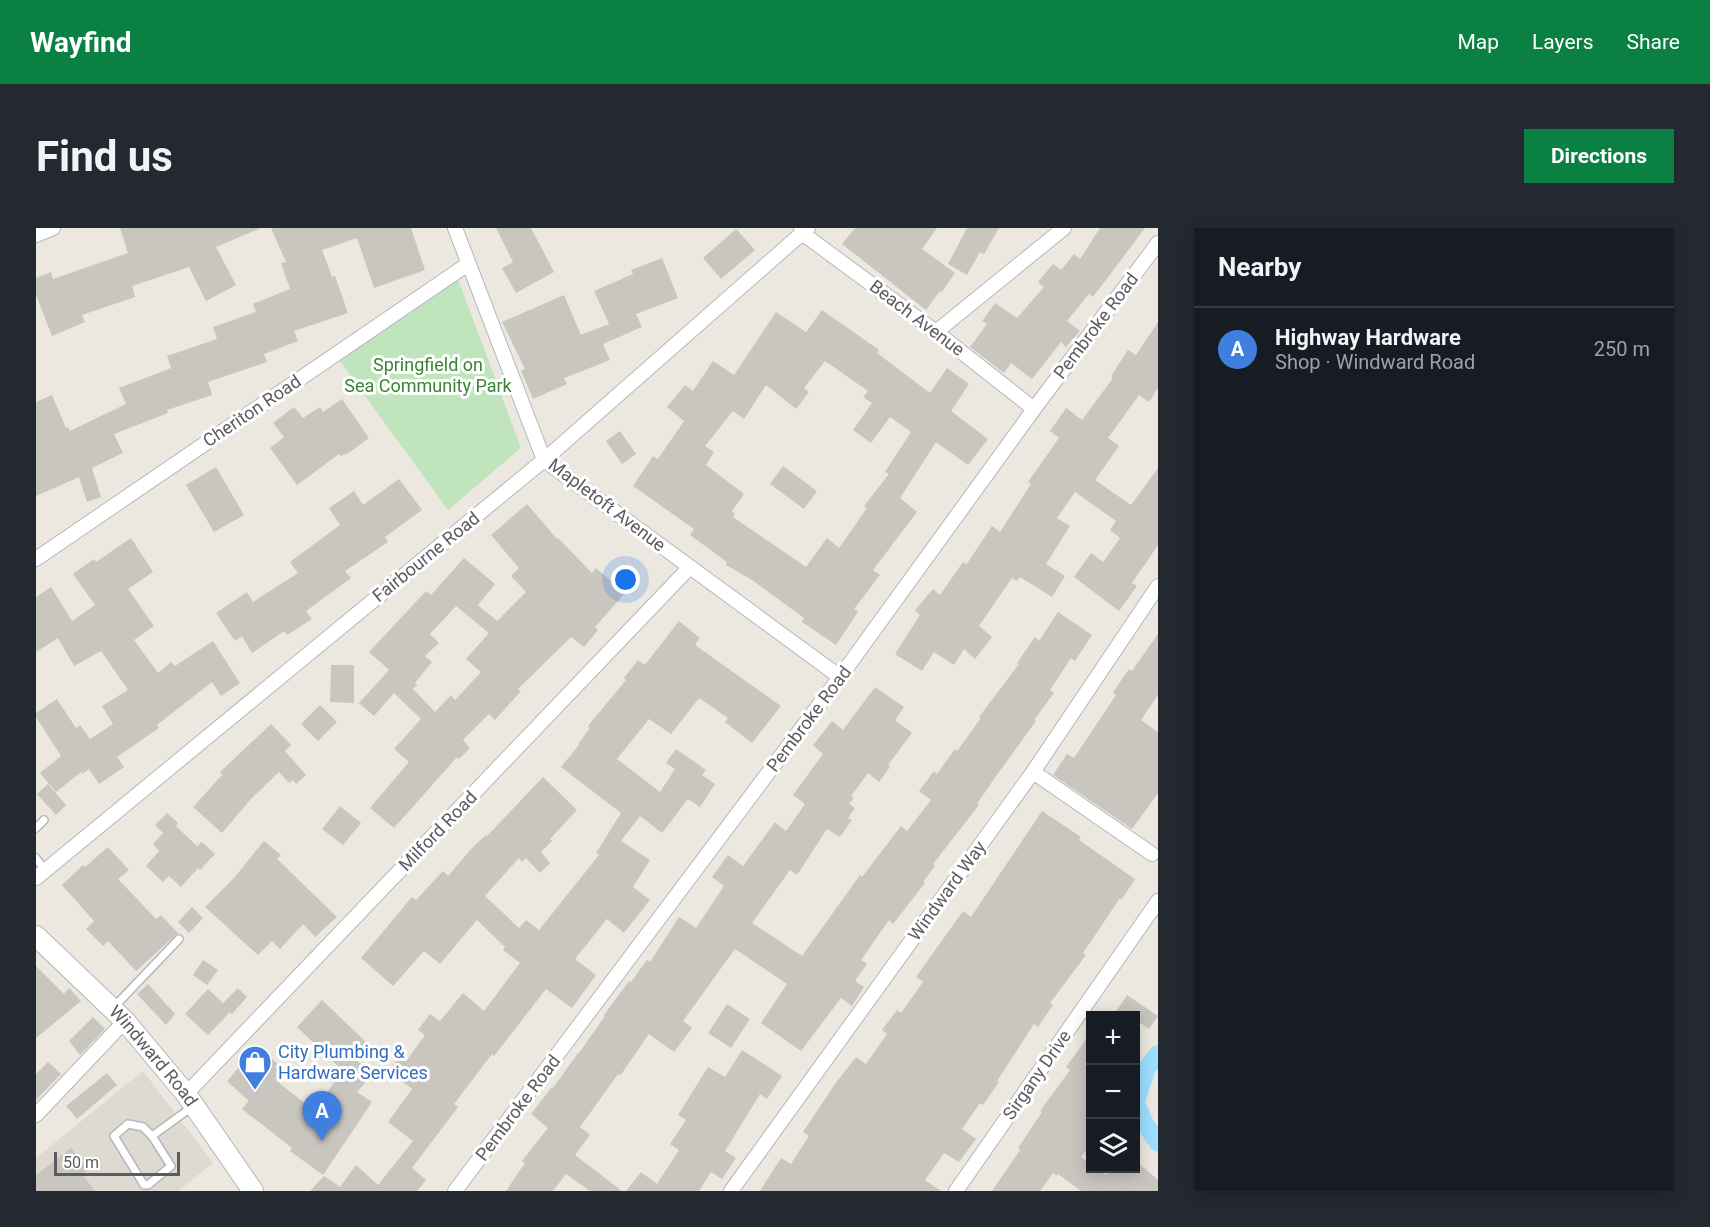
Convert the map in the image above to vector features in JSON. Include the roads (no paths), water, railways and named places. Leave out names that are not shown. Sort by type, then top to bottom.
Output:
[{"type":"main road","name":"Windward Road","points":[[36,936],[119,1015],[190,1100],[254,1191]]},
{"type":"street","points":[[36,235],[52,228]]},
{"type":"street","name":"Mapletoft Avenue","points":[[455,228],[544,460],[840,677]]},
{"type":"street","points":[[936,332],[1064,228]]},
{"type":"street","name":"Beach Avenue","points":[[804,230],[1034,409]]},
{"type":"street","name":"Fairbourne Road","points":[[41,874],[544,460],[804,230]]},
{"type":"street","name":"Pembroke Road","points":[[455,1191],[840,677],[1034,409],[1158,243]]},
{"type":"street","name":"Cheriton Road","points":[[36,559],[468,264]]},
{"type":"street","name":"Milford Road","points":[[190,1100],[690,567]]},
{"type":"street","name":"Windward Way","points":[[731,1191],[1033,772],[1158,586]]},
{"type":"street","points":[[1033,772],[1156,853]]},
{"type":"street","name":"Sirgany Drive","points":[[956,1191],[1158,901]]},
{"type":"street","points":[[36,1115],[119,1015]]},
{"type":"lane","points":[[36,828],[44,820]]},
{"type":"lane","points":[[36,858],[41,874]]},
{"type":"lane","points":[[119,1015],[179,939]]},
{"type":"lane","points":[[152,1136],[190,1100]]},
{"type":"lane","points":[[128,1125],[143,1127],[152,1136],[171,1166],[144,1188],[114,1136],[128,1125]]},
{"type":"waterway","points":[[1140,1089],[1147,1068],[1158,1054]]},
{"type":"waterway","points":[[1140,1112],[1158,1143]]},
{"type":"place","name":"City Plumbing & Hardware Services","points":[[255,1091]]},
{"type":"place","name":"Highway Hardware","points":[[322,1141]]},
{"type":"park label","name":"Springfield on Sea Community Park","points":[[428,375]]}]
